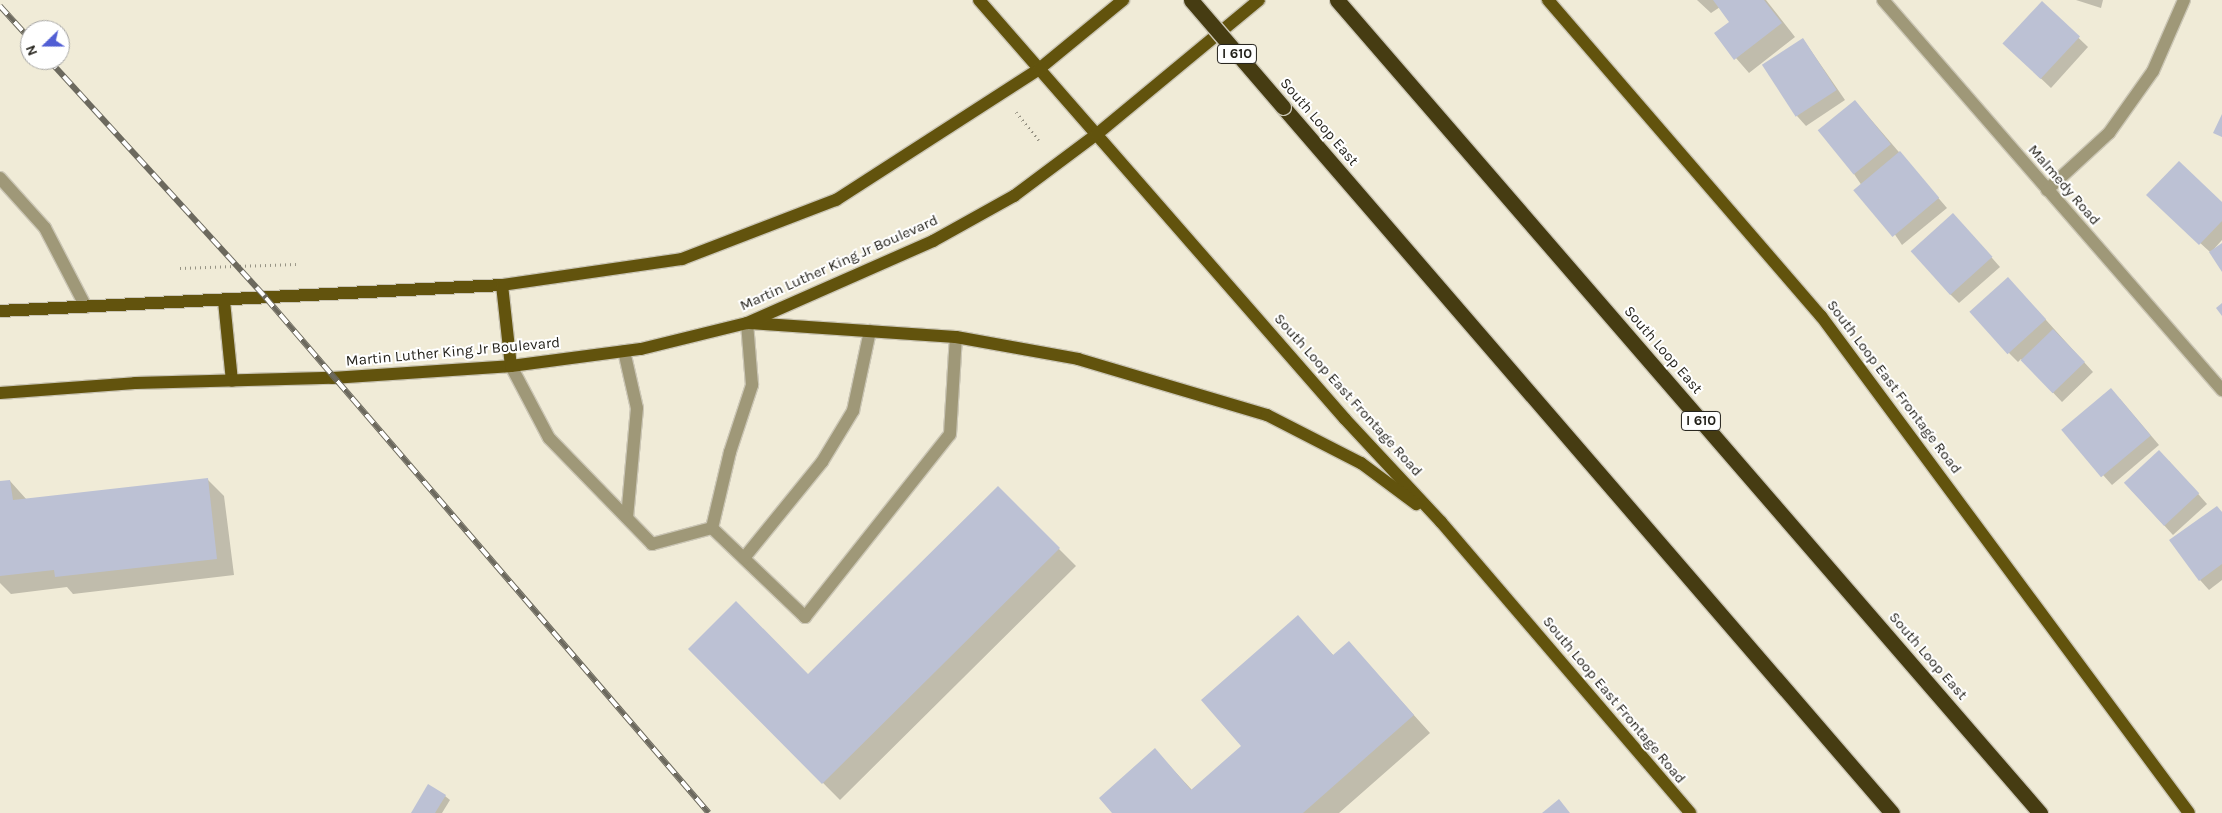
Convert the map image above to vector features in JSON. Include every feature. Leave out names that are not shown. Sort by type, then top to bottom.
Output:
[{"type":"highway","name":"South Loop East","points":[[1191,0],[1892,813]]},
{"type":"highway","name":"South Loop East","points":[[1337,0],[2040,813]]},
{"type":"main road","name":"South Loop East Frontage Road","points":[[979,0],[1345,419],[1441,522],[1690,813]]},
{"type":"main road","points":[[0,311],[502,286],[682,259],[836,200],[1039,69],[1122,0]]},
{"type":"main road","name":"Martin Luther King Jr Boulevard","points":[[0,393],[135,383],[332,378],[511,366],[624,351],[746,323],[932,241],[1014,196],[1097,134],[1258,0]]},
{"type":"main road","name":"South Loop East Frontage Road","points":[[1548,0],[1821,316],[2189,813]]},
{"type":"main road","points":[[502,286],[511,366]]},
{"type":"main road","points":[[224,301],[232,381]]},
{"type":"main road","points":[[746,323],[956,336],[1078,359],[1267,415],[1361,463],[1441,522]]},
{"type":"street","name":"Malmedy Road","points":[[1883,0],[2222,390]]},
{"type":"street","points":[[2047,190],[2109,133],[2153,71],[2184,0]]},
{"type":"street","points":[[0,178],[45,228],[86,307]]},
{"type":"street","points":[[712,528],[730,452],[752,385],[746,323]]},
{"type":"street","points":[[744,558],[822,462],[853,412],[870,331]]},
{"type":"street","points":[[712,528],[805,617],[950,434],[956,336]]},
{"type":"street","points":[[624,351],[637,408],[627,518]]},
{"type":"street","points":[[511,366],[549,438],[652,544],[712,528]]},
{"type":"path","points":[[1016,112],[1039,140]]},
{"type":"path","points":[[180,268],[296,264]]},
{"type":"building","points":[[1713,0],[1764,0],[1782,23],[1734,60],[1714,33],[1729,22]]},
{"type":"building","points":[[2042,1],[2080,36],[2040,79],[2002,43]]},
{"type":"building","points":[[1803,38],[1837,90],[1796,117],[1762,65]]},
{"type":"building","points":[[1855,100],[1891,144],[1854,175],[1818,130]]},
{"type":"building","points":[[2222,114],[2222,137],[2213,133]]},
{"type":"building","points":[[1900,151],[1939,198],[1892,237],[1853,190]]},
{"type":"building","points":[[2179,161],[2222,202],[2222,221],[2199,245],[2146,195]]},
{"type":"building","points":[[1953,213],[1992,257],[1950,295],[1911,251]]},
{"type":"building","points":[[2222,243],[2222,272],[2209,252]]},
{"type":"building","points":[[2008,277],[2046,319],[2007,354],[1969,312]]},
{"type":"building","points":[[2222,303],[2222,316],[2216,308]]},
{"type":"building","points":[[2053,329],[2085,362],[2053,393],[2021,360]]},
{"type":"building","points":[[2111,388],[2151,435],[2101,477],[2061,430]]},
{"type":"building","points":[[2159,450],[2199,493],[2164,526],[2124,483]]},
{"type":"building","points":[[208,478],[217,559],[55,577],[54,570],[0,576],[0,481],[10,480],[13,500]]},
{"type":"building","points":[[998,486],[1060,548],[822,784],[688,649],[736,601],[808,674]]},
{"type":"building","points":[[2217,506],[2222,512],[2222,564],[2199,581],[2169,540]]},
{"type":"building","points":[[1298,615],[1333,655],[1349,641],[1414,715],[1303,813],[1112,813],[1099,798],[1155,748],[1191,790],[1241,746],[1201,700]]},
{"type":"building","points":[[428,784],[446,795],[435,813],[411,813]]},
{"type":"building","points":[[1559,799],[1570,813],[1542,813]]},
{"type":"railway","points":[[0,6],[20,28]]},
{"type":"railway","points":[[58,70],[266,298],[709,813]]}]
